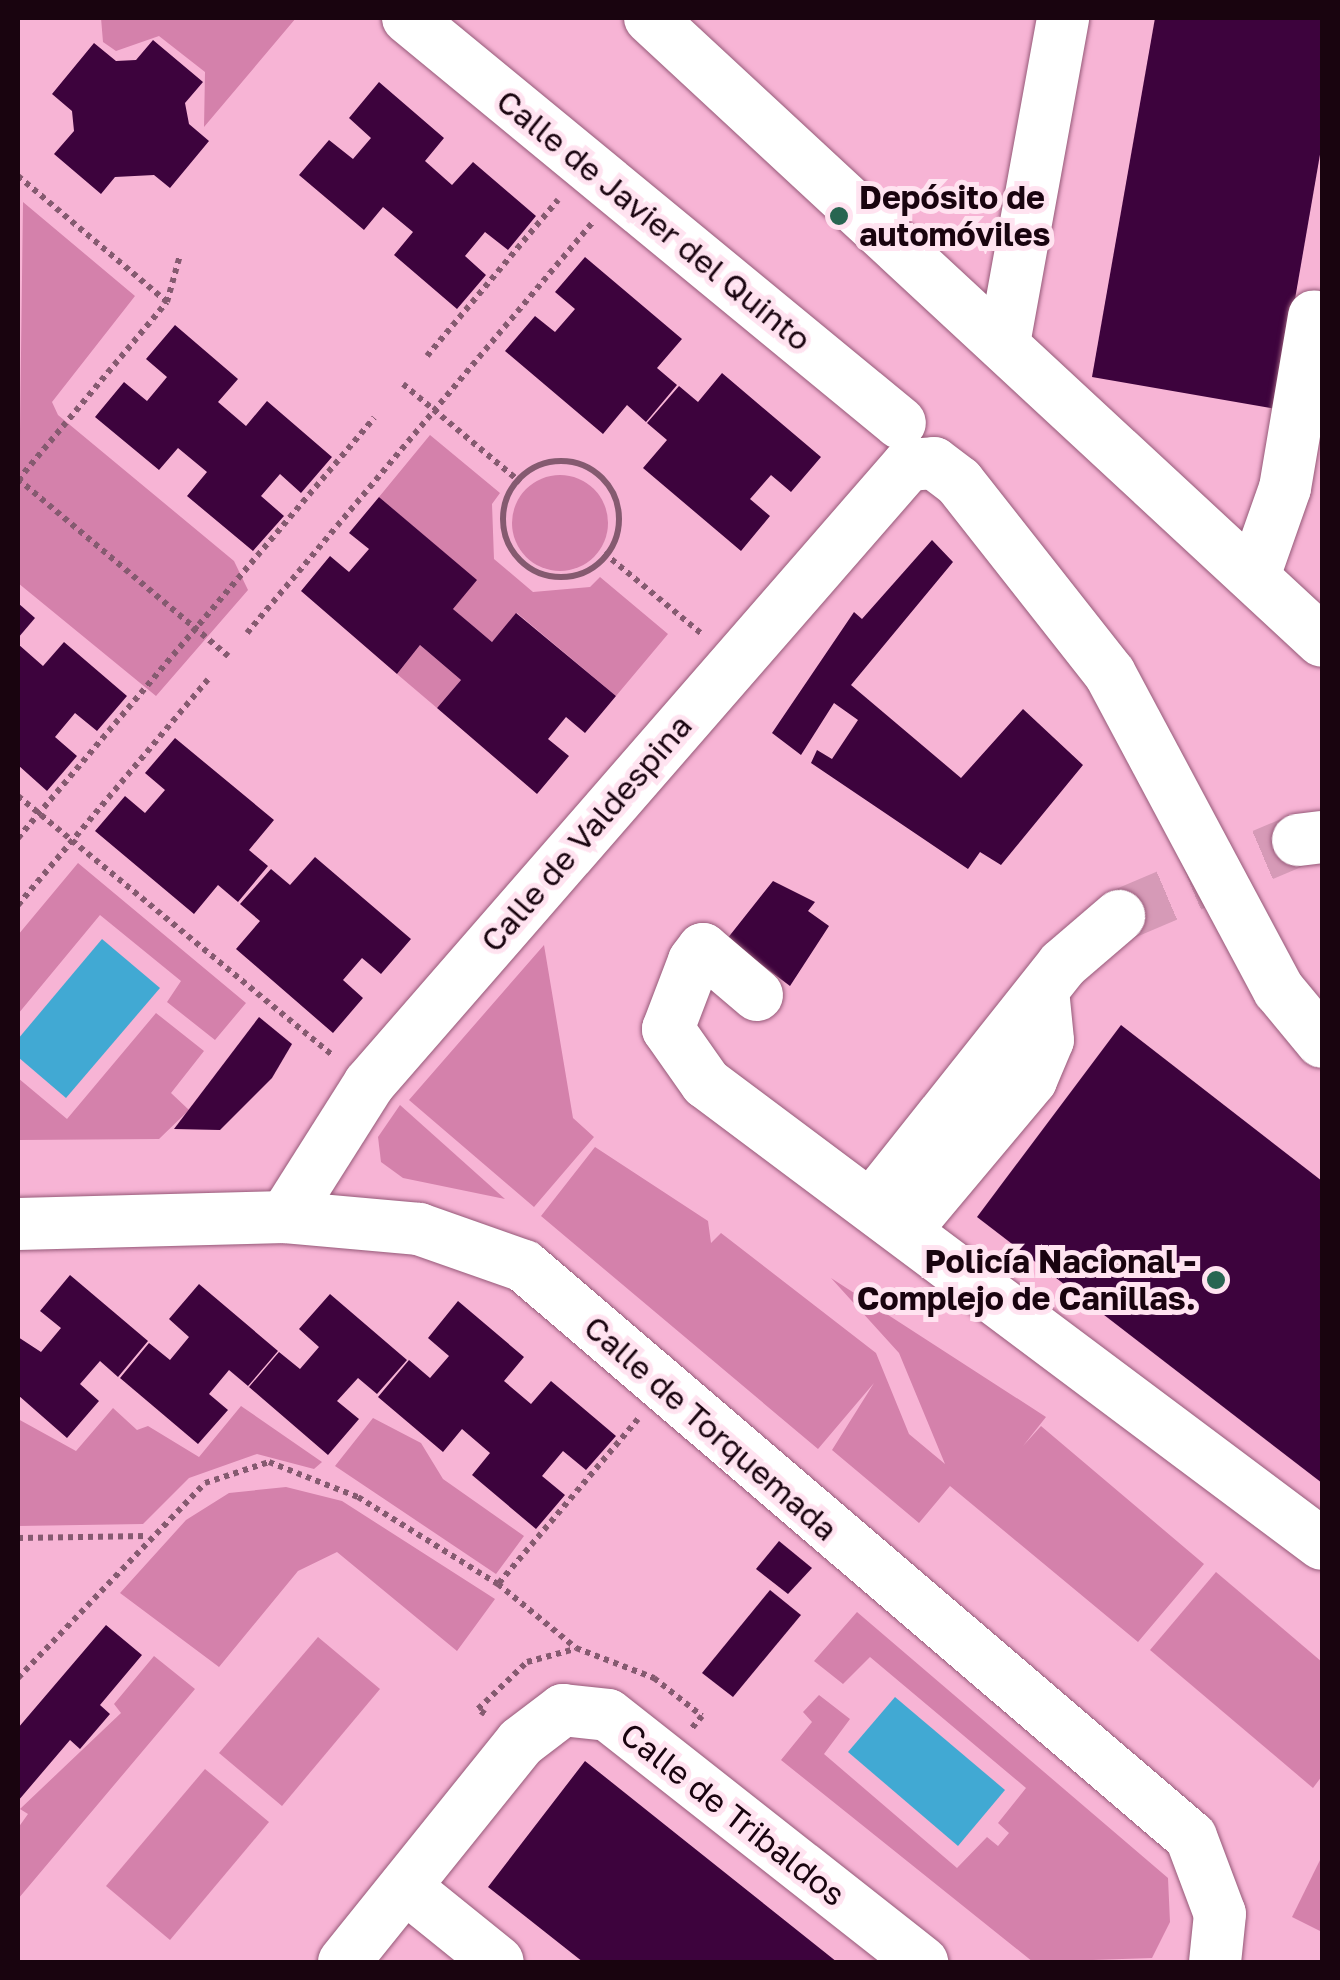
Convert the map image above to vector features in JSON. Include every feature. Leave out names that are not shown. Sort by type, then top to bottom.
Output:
[{"type":"street","name":"Calle de Javier del Quinto","points":[[408,18],[603,178],[904,444],[959,482],[1110,674],[1279,990],[1322,1042]]},
{"type":"street","points":[[650,18],[1005,338],[1322,641]]},
{"type":"street","points":[[1005,338],[1063,18]]},
{"type":"street","points":[[1254,576],[1285,488],[1314,316]]},
{"type":"street","name":"Calle de Valdespina","points":[[285,1218],[368,1084],[734,661],[904,444]]},
{"type":"street","points":[[890,1215],[1042,990],[1120,916]]},
{"type":"street","points":[[757,995],[703,950],[668,1028],[678,1049],[706,1082],[890,1215],[1322,1544]]},
{"type":"street","name":"Calle de Torquemada","points":[[18,1224],[285,1218],[419,1229],[524,1266],[1191,1837],[1220,1914],[1216,1962]]},
{"type":"street","name":"Calle de Tribaldos","points":[[363,1956],[405,1888],[521,1742],[562,1710],[608,1715],[922,1962]]},
{"type":"street","points":[[405,1888],[498,1962]]},
{"type":"path","points":[[18,176],[167,302]]},
{"type":"path","points":[[426,356],[603,178]]},
{"type":"path","points":[[247,634],[433,410],[603,178]]},
{"type":"path","points":[[180,256],[167,302],[18,480],[228,656]]},
{"type":"path","points":[[403,384],[520,482]]},
{"type":"path","points":[[18,838],[374,418]]},
{"type":"path","points":[[576,459],[614,490],[622,531],[585,577],[544,578],[505,547],[502,504],[520,482],[537,461],[576,459]]},
{"type":"path","points":[[604,553],[734,661]]},
{"type":"path","points":[[18,905],[208,679]]},
{"type":"path","points":[[18,796],[368,1084]]},
{"type":"path","points":[[498,1584],[664,1388]]},
{"type":"path","points":[[18,1678],[148,1536],[205,1483],[269,1462],[358,1496],[498,1584],[576,1648],[627,1663],[702,1716]]},
{"type":"path","points":[[18,1538],[148,1536]]},
{"type":"path","points":[[499,1682],[527,1662],[576,1648]]},
{"type":"shaded area","points":[[101,18],[296,18],[204,127],[205,72],[159,36],[116,51],[103,42]]},
{"type":"shaded area","points":[[23,202],[135,296],[52,402],[58,415],[234,561],[248,590],[156,696],[18,583]]},
{"type":"shaded area","points":[[430,435],[500,493],[492,504],[494,559],[533,592],[590,587],[600,577],[668,634],[616,696],[517,613],[492,642],[453,609],[476,580],[379,497]]},
{"type":"shaded area","points":[[560,475],[578,478],[594,489],[605,505],[605,541],[594,557],[578,568],[560,571],[542,568],[526,557],[515,541],[512,523],[515,505],[526,489],[542,478]]},
{"type":"shaded area","points":[[420,645],[461,680],[437,708],[397,674]]},
{"type":"shaded area","points":[[78,863],[246,1003],[215,1040],[167,1002],[181,981],[100,915],[18,1014],[18,935]]},
{"type":"shaded area","points":[[544,945],[573,1118],[594,1137],[534,1207],[409,1100]]},
{"type":"shaded area","points":[[156,1013],[204,1051],[171,1093],[189,1110],[159,1139],[18,1140],[18,1078],[67,1119]]},
{"type":"shaded area","points":[[400,1105],[505,1199],[403,1178],[381,1162],[378,1137]]},
{"type":"shaded area","points":[[595,1147],[708,1221],[711,1243],[721,1233],[876,1353],[909,1434],[945,1464],[899,1353],[831,1278],[1046,1417],[1023,1446],[1041,1426],[1204,1564],[1138,1642],[950,1486],[919,1523],[832,1450],[874,1383],[818,1449],[541,1216]]},
{"type":"shaded area","points":[[241,1406],[322,1462],[314,1469],[257,1454],[189,1478],[143,1524],[18,1526],[18,1419],[76,1451],[113,1408],[137,1430],[148,1426],[199,1457]]},
{"type":"shaded area","points":[[373,1418],[421,1443],[443,1479],[524,1536],[496,1574],[335,1466]]},
{"type":"shaded area","points":[[286,1487],[342,1501],[495,1599],[457,1651],[337,1552],[298,1571],[219,1667],[120,1593],[186,1520],[229,1493]]},
{"type":"shaded area","points":[[1216,1572],[1322,1662],[1322,1776],[1313,1788],[1150,1650]]},
{"type":"shaded area","points":[[857,1612],[1168,1878],[1170,1922],[1152,1958],[1033,1962],[781,1760],[812,1722],[803,1712],[819,1695],[850,1719],[824,1754],[957,1868],[987,1837],[998,1846],[1009,1833],[998,1823],[1026,1788],[870,1657],[843,1684],[814,1661]]},
{"type":"shaded area","points":[[318,1637],[380,1689],[282,1806],[219,1753]]},
{"type":"shaded area","points":[[154,1656],[195,1689],[18,1899],[18,1828],[28,1814],[20,1809],[121,1713],[114,1704]]},
{"type":"shaded area","points":[[205,1769],[269,1822],[170,1940],[106,1886]]},
{"type":"shaded area","points":[[1322,1856],[1322,1932],[1292,1917]]},
{"type":"water","points":[[102,939],[160,988],[66,1098],[18,1057],[18,1039]]},
{"type":"water","points":[[895,1697],[1005,1790],[958,1846],[848,1752]]},
{"type":"building","points":[[1155,18],[1322,18],[1322,143],[1276,409],[1092,377]]},
{"type":"building","points":[[153,40],[203,82],[185,103],[189,124],[209,141],[170,188],[154,175],[115,177],[101,194],[54,154],[74,131],[72,111],[52,94],[94,43],[116,61],[136,60]]},
{"type":"building","points":[[379,82],[444,138],[425,161],[452,185],[473,162],[536,216],[508,250],[485,232],[465,256],[486,275],[457,309],[394,255],[413,232],[383,207],[364,230],[299,175],[329,140],[353,159],[371,138],[349,118]]},
{"type":"building","points":[[585,257],[682,339],[657,368],[677,385],[646,422],[627,405],[603,434],[505,351],[535,316],[555,332],[575,309],[555,292]]},
{"type":"building","points":[[175,325],[238,379],[218,402],[246,426],[267,401],[332,457],[301,493],[280,474],[261,496],[284,516],[253,551],[187,496],[207,472],[178,448],[159,470],[95,417],[124,382],[147,401],[167,377],[146,359]]},
{"type":"building","points":[[722,373],[821,457],[791,492],[771,475],[750,499],[770,516],[741,551],[643,468],[667,440],[647,423],[679,386],[698,402]]},
{"type":"building","points":[[379,497],[477,580],[453,609],[492,642],[516,613],[616,696],[585,733],[566,717],[548,739],[569,756],[537,794],[437,708],[461,680],[420,645],[397,674],[301,591],[330,556],[349,572],[369,549],[349,533]]},
{"type":"building","points":[[932,540],[953,562],[851,685],[961,778],[1023,709],[1083,765],[1001,865],[980,852],[968,869],[811,763],[817,750],[832,759],[858,720],[834,703],[801,755],[772,733],[854,612],[862,619]]},
{"type":"building","points":[[18,603],[35,618],[18,638]]},
{"type":"building","points":[[64,642],[127,696],[97,731],[75,713],[55,737],[77,756],[47,791],[18,765],[18,644],[43,666]]},
{"type":"building","points":[[175,738],[274,820],[249,850],[268,866],[238,902],[218,885],[194,914],[95,831],[125,796],[145,813],[165,790],[145,773]]},
{"type":"building","points":[[315,857],[411,939],[381,974],[362,958],[343,980],[363,998],[333,1033],[236,949],[260,921],[240,904],[271,869],[290,885]]},
{"type":"building","points":[[773,881],[815,902],[808,911],[829,926],[790,986],[727,939]]},
{"type":"building","points":[[259,1017],[292,1044],[272,1078],[220,1130],[174,1129]]},
{"type":"building","points":[[1121,1025],[1322,1181],[1322,1483],[977,1217]]},
{"type":"building","points":[[70,1275],[148,1341],[118,1377],[100,1361],[80,1384],[99,1401],[67,1438],[18,1395],[18,1337],[41,1352],[61,1328],[40,1311]]},
{"type":"building","points":[[199,1284],[278,1351],[248,1386],[229,1370],[209,1394],[228,1410],[198,1444],[120,1378],[149,1343],[170,1360],[189,1337],[169,1319]]},
{"type":"building","points":[[330,1294],[407,1360],[377,1394],[358,1378],[337,1401],[359,1419],[328,1455],[249,1387],[279,1352],[300,1369],[319,1347],[299,1329]]},
{"type":"building","points":[[458,1301],[524,1357],[504,1381],[531,1404],[551,1381],[616,1436],[586,1470],[563,1451],[542,1476],[565,1495],[536,1529],[472,1475],[490,1453],[462,1429],[443,1452],[378,1397],[409,1360],[430,1378],[449,1356],[428,1338]]},
{"type":"building","points":[[779,1541],[812,1568],[788,1594],[756,1569]]},
{"type":"building","points":[[770,1590],[801,1615],[733,1697],[702,1673]]},
{"type":"building","points":[[106,1625],[142,1655],[100,1705],[110,1714],[80,1749],[70,1740],[18,1801],[18,1728]]},
{"type":"building","points":[[585,1761],[837,1962],[583,1962],[488,1887]]},
{"type":"tunnel","points":[[1119,916],[1298,840]]},
{"type":"place","name":"Depósito de automóviles","points":[[839,216]]},
{"type":"place","name":"Policía Nacional - Complejo de Canillas.","points":[[1216,1280]]}]
